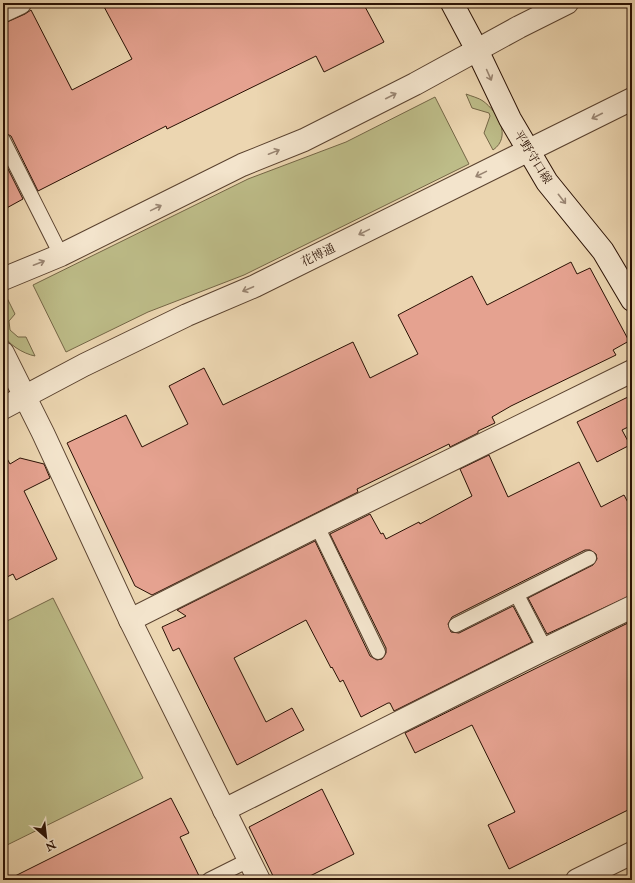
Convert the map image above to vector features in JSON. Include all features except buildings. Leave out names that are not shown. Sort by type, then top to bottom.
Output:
[{"type":"street","points":[[3,12],[20,3]]},
{"type":"street","name":"平野守口線","points":[[452,3],[477,50],[499,98],[547,182],[603,251],[632,300]]},
{"type":"street","points":[[3,279],[61,255],[242,165],[304,140],[567,3]]},
{"type":"street","name":"花博通","points":[[3,408],[84,365],[187,315],[255,286],[632,99]]},
{"type":"street","points":[[3,353],[25,396],[130,620],[259,880]]},
{"type":"street","points":[[130,620],[632,371]]},
{"type":"street","points":[[224,810],[545,649],[632,608]]},
{"type":"street","points":[[577,880],[632,853]]},
{"type":"lane","points":[[3,140],[61,255]]},
{"type":"lane","points":[[317,526],[378,652]]},
{"type":"lane","points":[[456,625],[588,558]]},
{"type":"lane","points":[[517,595],[545,649]]},
{"type":"lane","points":[[210,880],[249,860]]},
{"type":"shaded area","points":[[466,94],[483,101],[494,111],[498,118],[501,125],[502,138],[499,145],[493,150],[484,133],[490,116],[489,113],[472,108]]},
{"type":"shaded area","points":[[435,97],[469,164],[244,275],[148,312],[66,352],[33,285],[248,179],[346,142]]},
{"type":"shaded area","points":[[7,298],[15,314],[9,321],[10,330],[18,337],[26,337],[35,356],[16,348],[8,341],[3,332],[3,302]]},
{"type":"shaded area","points":[[53,598],[143,778],[3,847],[3,623]]}]
